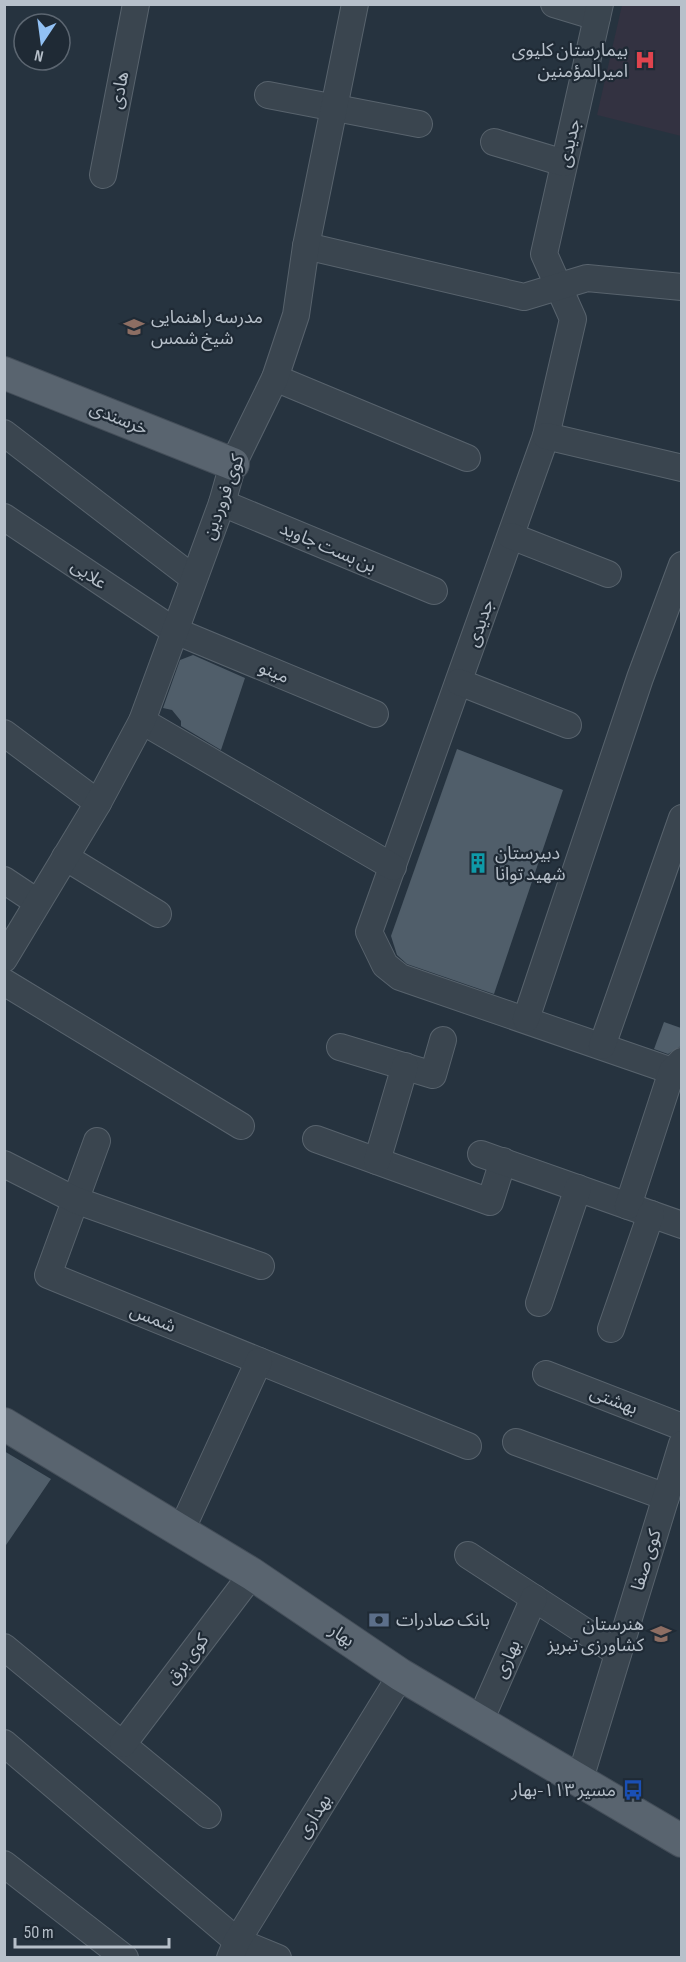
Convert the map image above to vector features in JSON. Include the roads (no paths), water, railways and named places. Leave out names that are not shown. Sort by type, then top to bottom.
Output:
[{"type":"main road","name":"خرسندی","points":[[4,372],[233,464]]},
{"type":"main road","name":"بهار","points":[[4,1424],[252,1574],[401,1675],[580,1779],[681,1841]]},
{"type":"street","name":"هادی","points":[[103,175],[136,4]]},
{"type":"street","name":"کوی فروردین","points":[[4,959],[98,803],[142,721],[173,630],[222,502],[233,464],[275,378],[297,315],[306,246],[355,4]]},
{"type":"street","points":[[554,4],[598,11]]},
{"type":"street","name":"جدیدی","points":[[598,11],[544,254],[573,319],[546,436],[369,932],[385,965],[400,977],[648,1062],[677,1066]]},
{"type":"street","points":[[268,95],[419,124]]},
{"type":"street","points":[[494,142],[564,163]]},
{"type":"street","points":[[306,246],[524,297],[587,278],[681,287]]},
{"type":"street","points":[[275,378],[466,458]]},
{"type":"street","points":[[4,433],[193,578]]},
{"type":"street","points":[[546,436],[681,468]]},
{"type":"street","name":"بن بست جاوید","points":[[222,502],[434,591]]},
{"type":"street","name":"علایی","points":[[4,517],[173,630]]},
{"type":"street","points":[[511,536],[608,574]]},
{"type":"street","points":[[526,1019],[640,678],[681,565]]},
{"type":"street","name":"مینو","points":[[173,630],[375,714]]},
{"type":"street","points":[[459,682],[568,725]]},
{"type":"street","points":[[142,721],[393,867]]},
{"type":"street","points":[[4,734],[98,803]]},
{"type":"street","points":[[602,1046],[681,818]]},
{"type":"street","points":[[65,857],[158,914]]},
{"type":"street","points":[[4,880],[37,902]]},
{"type":"street","points":[[4,982],[241,1125]]},
{"type":"street","points":[[340,1047],[433,1075],[443,1040]]},
{"type":"street","points":[[376,1161],[405,1066]]},
{"type":"street","points":[[610,1329],[677,1066]]},
{"type":"street","points":[[316,1139],[490,1202],[492,1158],[681,1225]]},
{"type":"street","points":[[75,1200],[97,1141]]},
{"type":"street","points":[[4,1164],[75,1200],[261,1266]]},
{"type":"street","points":[[539,1303],[579,1188]]},
{"type":"street","name":"شمس","points":[[75,1200],[48,1275],[468,1446]]},
{"type":"street","points":[[181,1531],[259,1361]]},
{"type":"street","name":"بهشتی","points":[[546,1374],[681,1427]]},
{"type":"street","points":[[516,1443],[666,1497]]},
{"type":"street","name":"کوی صفا","points":[[580,1779],[681,1444]]},
{"type":"street","points":[[468,1555],[618,1653]]},
{"type":"street","name":"کوی برق","points":[[123,1744],[252,1574]]},
{"type":"street","name":"بهاری","points":[[480,1721],[534,1598]]},
{"type":"street","points":[[4,1647],[208,1815]]},
{"type":"street","name":"بهداری","points":[[234,1949],[401,1675]]},
{"type":"street","points":[[4,1743],[234,1949],[278,1958]]},
{"type":"street","points":[[4,1864],[125,1958]]},
{"type":"place","name":"بیمارستان کلیوی امیرالمؤمنین","points":[[645,60]]},
{"type":"place","name":"مدرسه راهنمایی شیخ شمس","points":[[134,327]]},
{"type":"place","name":"دبیرستان شهید توانا","points":[[478,863]]},
{"type":"place","name":"بانک صادرات","points":[[379,1620]]},
{"type":"place","name":"هنرستان کشاورزی تبریز","points":[[661,1634]]},
{"type":"place","name":"مسیر ۱۱۳-بهار","points":[[633,1790]]}]
